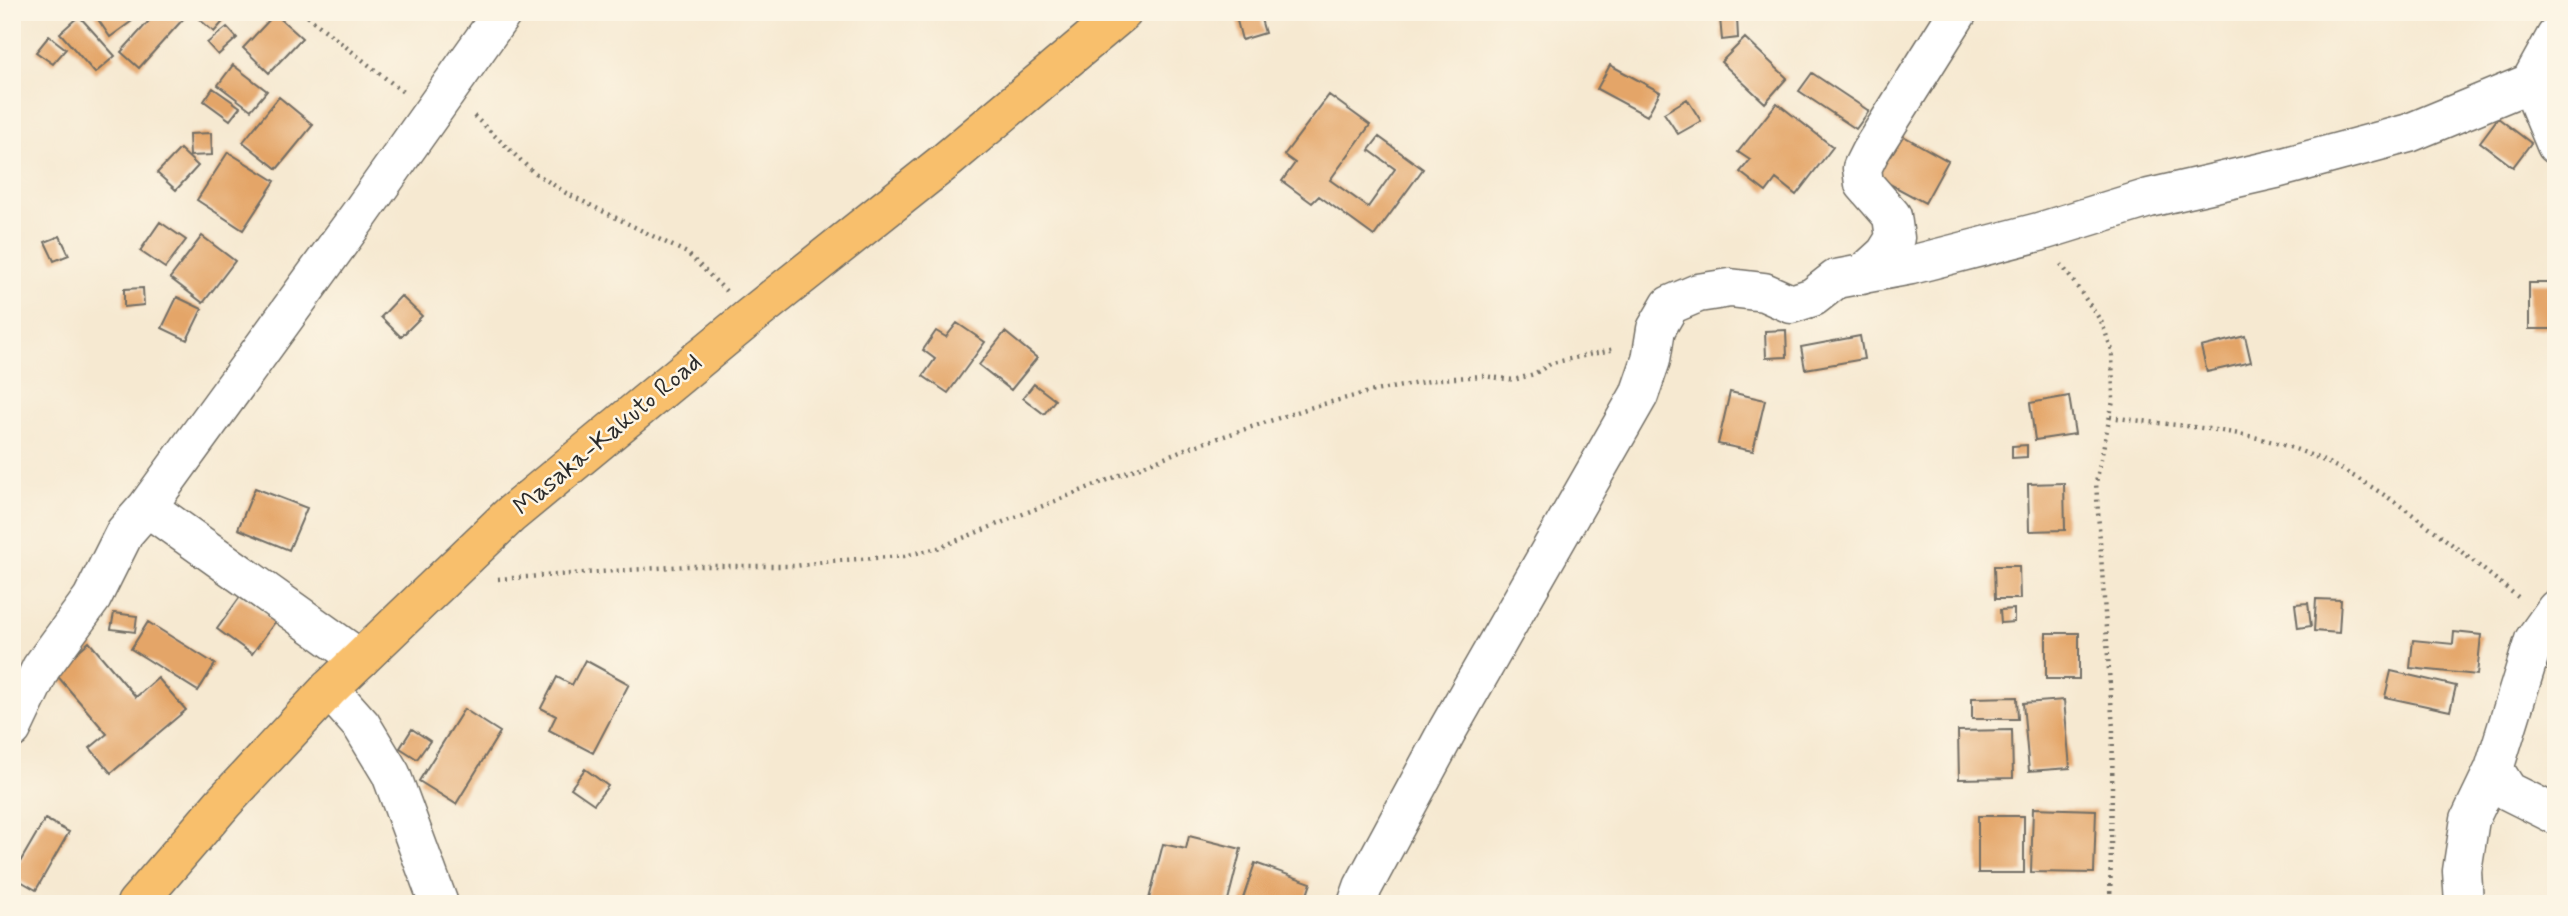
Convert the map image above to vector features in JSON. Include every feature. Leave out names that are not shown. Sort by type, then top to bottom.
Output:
[{"type":"highway","name":"Masaka-Kakuto Road","points":[[136,904],[223,803],[329,689],[510,515],[751,316],[947,160],[1123,12]]},
{"type":"street","points":[[12,729],[41,668],[92,598],[125,532],[147,507],[503,12]]},
{"type":"street","points":[[1862,275],[1885,254],[1895,238],[1892,216],[1864,184],[1862,168],[1958,12]]},
{"type":"street","points":[[1357,904],[1363,887],[1447,730],[1639,395],[1651,360],[1656,329],[1670,305],[1698,293],[1731,288],[1764,292],[1791,304],[1813,297],[1836,279],[1911,265],[2039,232],[2149,198],[2276,169],[2409,133],[2530,83],[2556,36]]},
{"type":"street","points":[[2530,83],[2556,145]]},
{"type":"street","points":[[147,507],[360,659]]},
{"type":"street","points":[[2464,904],[2462,871],[2470,818],[2494,769],[2535,640],[2552,615]]},
{"type":"street","points":[[329,689],[362,726],[391,774],[439,904]]},
{"type":"street","points":[[2494,769],[2508,791],[2556,814]]},
{"type":"path","points":[[302,12],[439,103],[566,193],[687,253],[751,316]]},
{"type":"path","points":[[2039,232],[2101,321],[2112,350],[2113,401],[2096,483],[2113,729],[2110,904]]},
{"type":"path","points":[[442,582],[687,566],[795,566],[904,556],[938,548],[1185,449],[1309,408],[1369,391],[1441,379],[1483,376],[1514,380],[1534,374],[1552,363],[1655,340]]},
{"type":"path","points":[[2110,417],[2250,436],[2303,452],[2359,481],[2407,511],[2552,615]]},
{"type":"building","points":[[93,12],[126,12],[132,21],[110,37]]},
{"type":"building","points":[[157,12],[179,12],[185,17],[139,68],[121,52]]},
{"type":"building","points":[[191,12],[224,12],[228,16],[214,32]]},
{"type":"building","points":[[1259,12],[1265,33],[1242,40],[1236,17]]},
{"type":"building","points":[[275,14],[302,38],[269,73],[243,48]]},
{"type":"building","points":[[79,16],[115,56],[95,73],[60,33]]},
{"type":"building","points":[[1737,17],[1738,38],[1722,40],[1720,18]]},
{"type":"building","points":[[227,27],[237,38],[218,55],[207,43]]},
{"type":"building","points":[[49,36],[66,49],[53,64],[36,52]]},
{"type":"building","points":[[1745,38],[1787,78],[1765,103],[1721,62]]},
{"type":"building","points":[[233,65],[267,91],[251,110],[218,85]]},
{"type":"building","points":[[1610,65],[1660,92],[1647,116],[1597,89]]},
{"type":"building","points":[[1812,73],[1869,111],[1856,129],[1799,91]]},
{"type":"building","points":[[213,88],[240,107],[230,120],[204,101]]},
{"type":"building","points":[[1329,95],[1370,125],[1330,180],[1368,207],[1395,169],[1369,150],[1379,137],[1423,169],[1374,236],[1319,196],[1312,203],[1282,181],[1295,163],[1284,155]]},
{"type":"building","points":[[279,97],[313,125],[277,169],[243,142]]},
{"type":"building","points":[[1687,99],[1701,121],[1678,134],[1664,113]]},
{"type":"building","points":[[1777,103],[1833,147],[1796,195],[1776,179],[1766,192],[1740,172],[1750,160],[1738,152]]},
{"type":"building","points":[[2498,118],[2531,143],[2513,167],[2480,142]]},
{"type":"building","points":[[211,133],[212,155],[190,156],[189,134]]},
{"type":"building","points":[[1898,133],[1948,161],[1925,203],[1875,176]]},
{"type":"building","points":[[180,149],[198,166],[176,190],[157,173]]},
{"type":"building","points":[[228,152],[275,181],[243,230],[197,200]]},
{"type":"building","points":[[160,222],[186,240],[165,268],[140,251]]},
{"type":"building","points":[[60,236],[69,255],[54,261],[45,242]]},
{"type":"building","points":[[202,236],[235,261],[203,303],[170,278]]},
{"type":"building","points":[[2529,283],[2556,283],[2556,329],[2529,329]]},
{"type":"building","points":[[143,288],[144,305],[124,307],[124,289]]},
{"type":"building","points":[[401,296],[422,316],[401,337],[381,317]]},
{"type":"building","points":[[177,297],[202,309],[187,340],[162,328]]},
{"type":"building","points":[[957,323],[985,342],[948,393],[923,376],[935,359],[923,350],[936,331],[946,337]]},
{"type":"building","points":[[1786,330],[1787,357],[1766,358],[1765,331]]},
{"type":"building","points":[[1005,332],[1037,358],[1011,390],[979,365]]},
{"type":"building","points":[[1860,336],[1864,359],[1805,369],[1801,347]]},
{"type":"building","points":[[2245,336],[2251,362],[2207,372],[2201,347]]},
{"type":"building","points":[[1034,384],[1055,400],[1044,414],[1023,398]]},
{"type":"building","points":[[1730,392],[1765,400],[1753,451],[1718,444]]},
{"type":"building","points":[[2069,396],[2075,434],[2035,440],[2030,403]]},
{"type":"building","points":[[2027,445],[2027,457],[2012,458],[2012,446]]},
{"type":"building","points":[[2064,483],[2065,530],[2029,531],[2028,484]]},
{"type":"building","points":[[255,488],[307,508],[289,550],[238,529]]},
{"type":"building","points":[[1994,566],[2019,566],[2020,599],[1995,599]]},
{"type":"building","points":[[240,597],[275,622],[252,654],[217,629]]},
{"type":"building","points":[[2316,599],[2341,600],[2339,633],[2314,631]]},
{"type":"building","points":[[2308,603],[2311,626],[2298,628],[2295,604]]},
{"type":"building","points":[[2014,609],[2014,622],[2001,623],[2000,610]]},
{"type":"building","points":[[114,613],[137,616],[135,632],[111,629]]},
{"type":"building","points":[[148,622],[215,664],[198,691],[131,649]]},
{"type":"building","points":[[2454,632],[2481,635],[2477,675],[2410,668],[2413,640],[2453,644]]},
{"type":"building","points":[[2046,633],[2079,633],[2079,679],[2046,679]]},
{"type":"building","points":[[89,642],[136,697],[158,678],[186,710],[111,773],[90,748],[107,734],[54,672]]},
{"type":"building","points":[[585,660],[629,684],[593,753],[549,730],[556,716],[541,708],[557,677],[572,685]]},
{"type":"building","points":[[2391,671],[2456,686],[2450,711],[2385,697]]},
{"type":"building","points":[[2017,697],[2018,719],[1972,719],[1972,698]]},
{"type":"building","points":[[2064,700],[2070,768],[2029,771],[2023,703]]},
{"type":"building","points":[[464,709],[500,732],[456,804],[419,781]]},
{"type":"building","points":[[412,729],[430,741],[417,759],[400,748]]},
{"type":"building","points":[[2012,730],[2013,778],[1959,779],[1958,731]]},
{"type":"building","points":[[585,769],[608,786],[594,804],[571,788]]},
{"type":"building","points":[[2033,808],[2096,810],[2094,873],[2031,872]]},
{"type":"building","points":[[1978,816],[2024,816],[2024,873],[1978,873]]},
{"type":"building","points":[[45,819],[69,832],[36,890],[12,876],[12,857],[20,862]]},
{"type":"building","points":[[1189,836],[1241,849],[1227,904],[1168,904],[1149,899],[1163,844],[1186,849]]},
{"type":"building","points":[[1255,863],[1311,883],[1304,904],[1241,904]]},
{"type":"building","points":[[771,900],[791,902],[771,904]]}]
